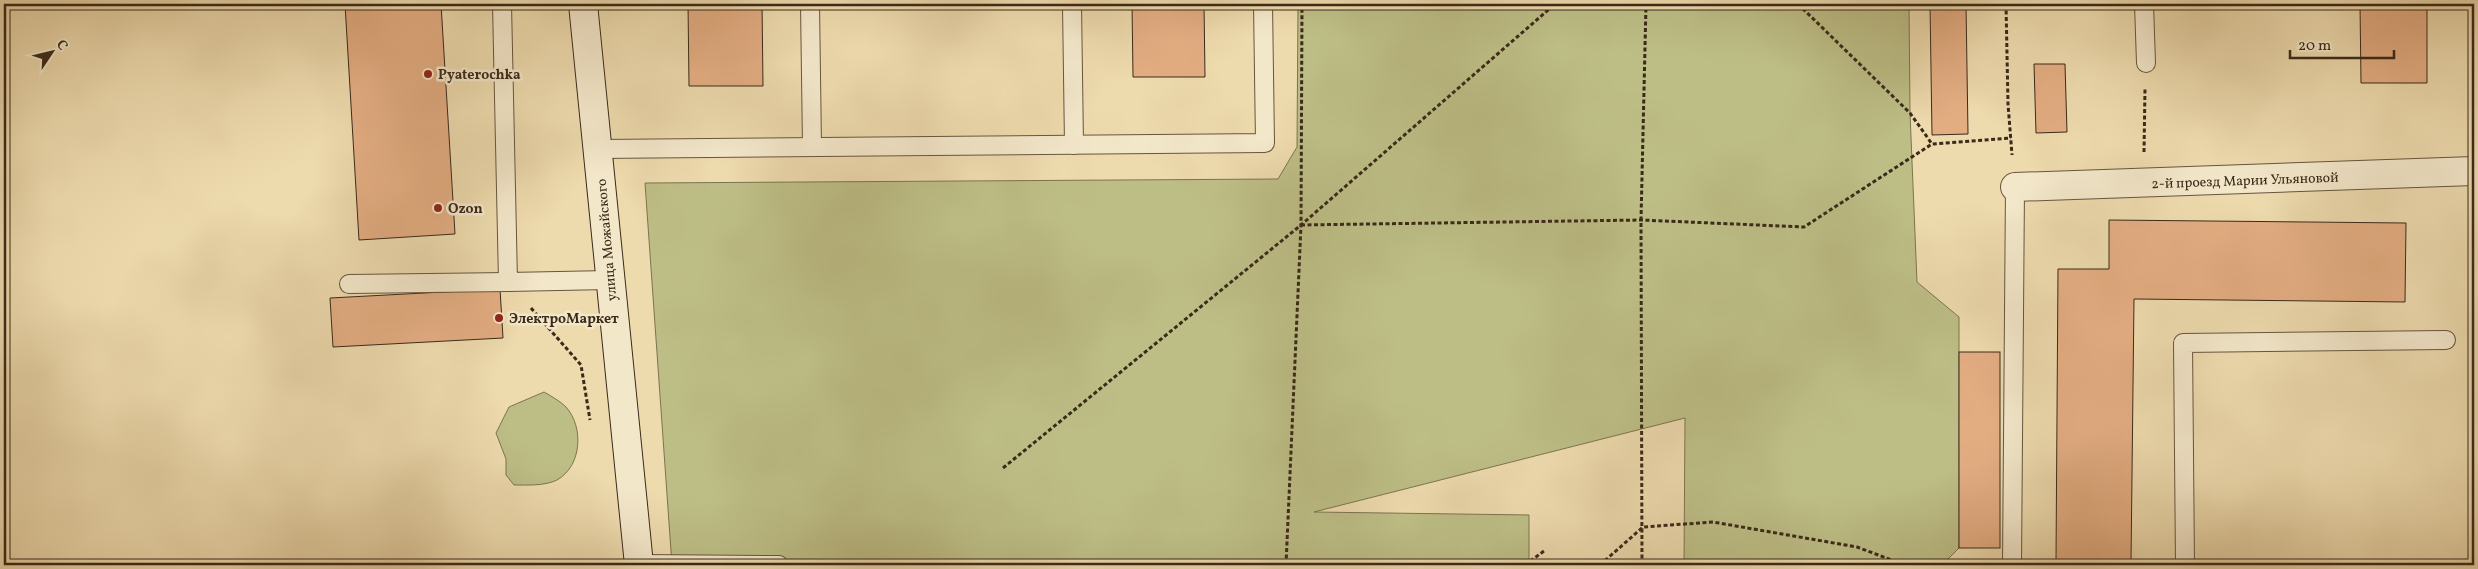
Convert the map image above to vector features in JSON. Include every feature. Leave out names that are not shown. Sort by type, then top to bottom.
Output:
[{"type":"main road","name":"улица Можайского","points":[[583,4],[609,280],[639,564]]},
{"type":"main road","name":"2-й проезд Марии Ульяновой","points":[[2015,187],[2474,171]]},
{"type":"lane","points":[[502,4],[508,282]]},
{"type":"lane","points":[[810,4],[812,147]]},
{"type":"lane","points":[[1072,4],[1074,144]]},
{"type":"lane","points":[[598,149],[1265,143],[1263,4]]},
{"type":"lane","points":[[2144,4],[2146,63]]},
{"type":"lane","points":[[2012,565],[2015,187]]},
{"type":"lane","points":[[349,284],[609,280]]},
{"type":"lane","points":[[2185,565],[2183,343],[2446,340]]},
{"type":"lane","points":[[639,564],[779,565]]},
{"type":"path","points":[[1286,565],[1301,225],[1302,4]]},
{"type":"path","points":[[1003,468],[1301,225],[1554,4]]},
{"type":"path","points":[[1642,565],[1641,220],[1646,4]]},
{"type":"path","points":[[1798,4],[1910,113],[1932,144]]},
{"type":"path","points":[[2006,4],[2008,104],[2015,187]]},
{"type":"path","points":[[2144,184],[2146,63]]},
{"type":"path","points":[[1301,225],[1641,220],[1804,227],[1932,144],[2011,138]]},
{"type":"path","points":[[508,282],[581,365],[590,422]]},
{"type":"path","points":[[1600,565],[1643,526],[1713,522],[1857,547],[1905,565]]},
{"type":"path","points":[[1526,565],[1544,551]]},
{"type":"green space","points":[[1298,4],[1909,4],[1910,113],[1917,282],[1959,317],[1959,548],[1942,565],[1684,565],[1685,418],[1314,512],[1529,515],[1529,565],[672,565],[645,183],[1278,179],[1297,147]]},
{"type":"green space","points":[[544,392],[564,405],[572,415],[578,435],[576,456],[565,474],[557,480],[542,484],[514,485],[506,475],[506,459],[496,433],[509,407]]},
{"type":"building","points":[[345,4],[441,4],[455,234],[359,240]]},
{"type":"building","points":[[688,4],[762,4],[763,86],[689,86]]},
{"type":"building","points":[[1132,4],[1204,4],[1205,77],[1133,77]]},
{"type":"building","points":[[1930,4],[1966,4],[1968,134],[1932,135]]},
{"type":"building","points":[[2360,4],[2427,4],[2427,83],[2361,83]]},
{"type":"building","points":[[2034,64],[2065,64],[2067,132],[2036,133]]},
{"type":"building","points":[[2109,220],[2406,223],[2405,302],[2134,299],[2131,562],[2056,561],[2058,269],[2109,269]]},
{"type":"building","points":[[500,289],[503,338],[333,347],[330,298]]},
{"type":"building","points":[[1959,352],[2000,352],[2000,548],[1959,548]]},
{"type":"place","name":"Pyaterochka","points":[[428,74]]},
{"type":"place","name":"Ozon","points":[[438,208]]},
{"type":"place","name":"ЭлектроМаркет","points":[[499,318]]}]
